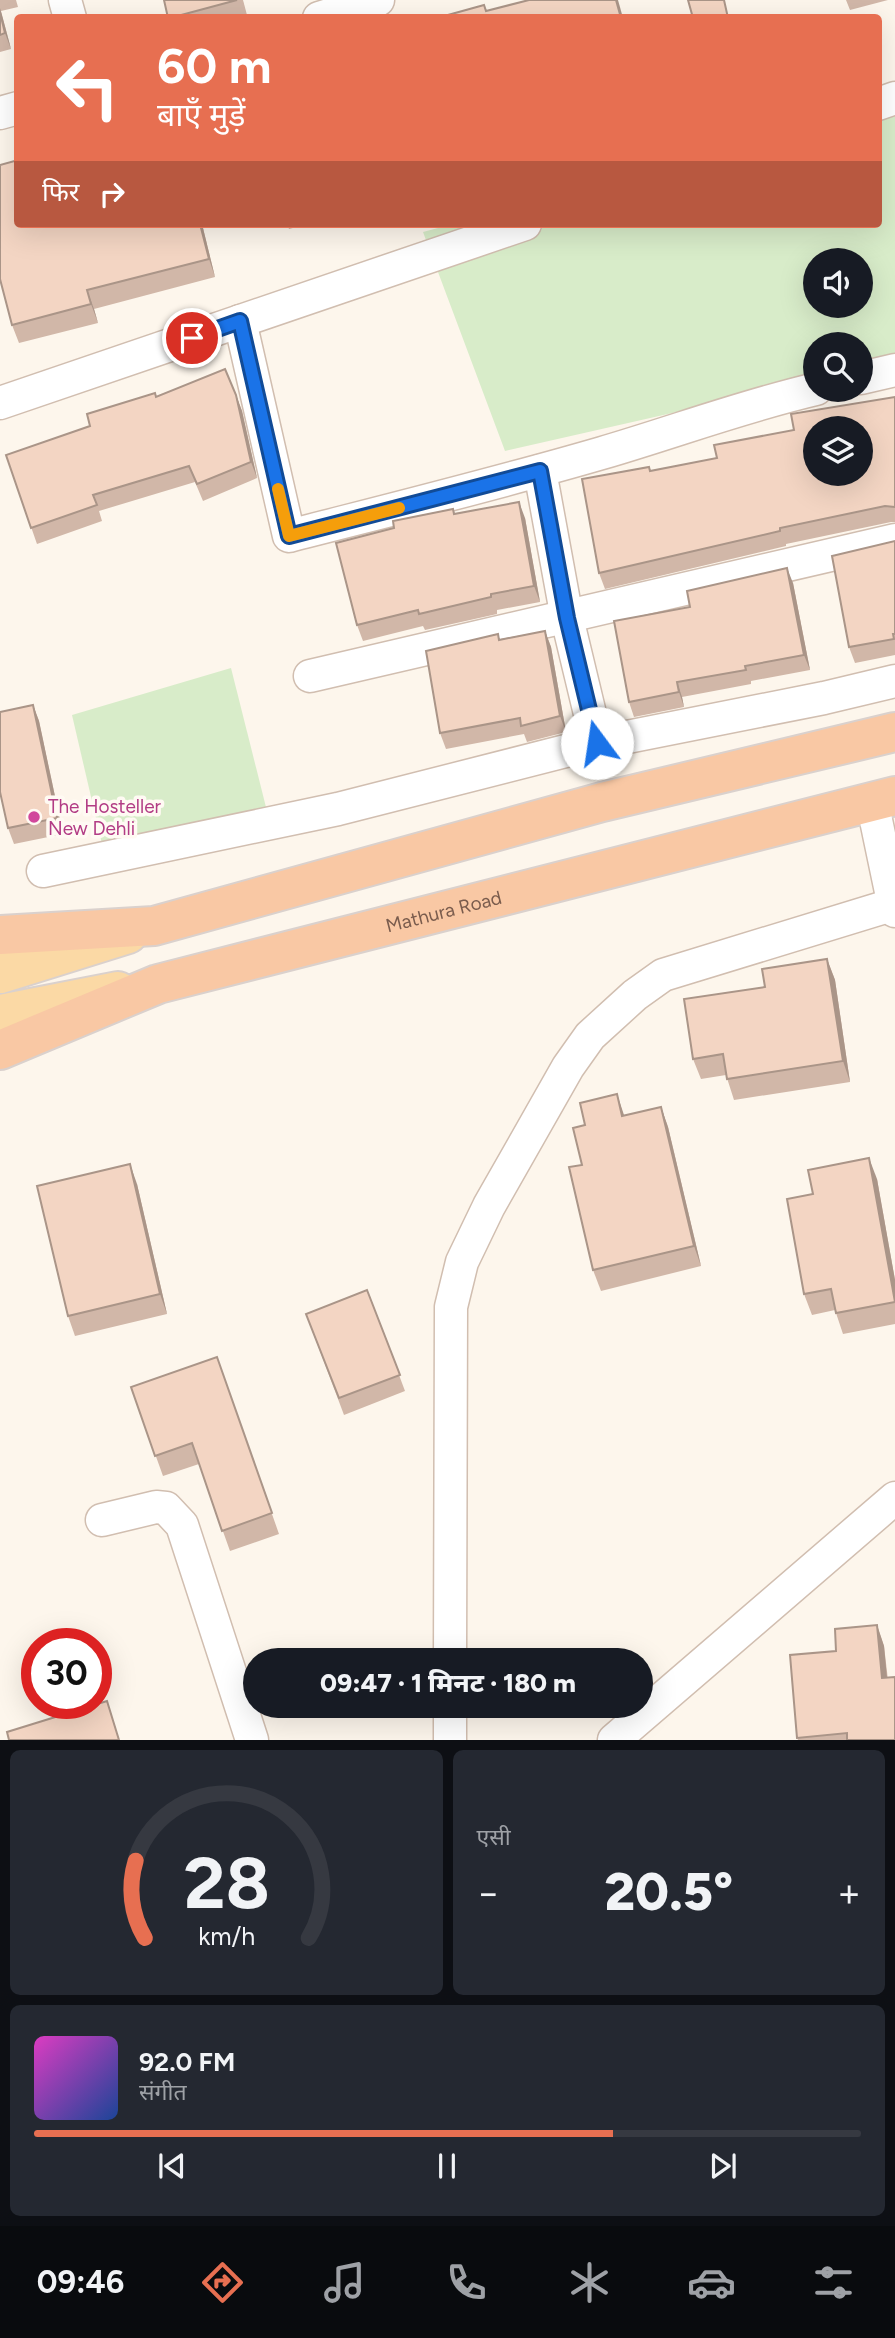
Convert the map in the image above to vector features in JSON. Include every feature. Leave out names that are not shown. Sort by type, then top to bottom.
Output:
[{"type":"highway","points":[[0,935],[154,926],[602,803],[895,732]]},
{"type":"highway","name":"Mathura Road","points":[[0,1050],[158,984],[883,799]]},
{"type":"main road","points":[[0,974],[154,926]]},
{"type":"main road","points":[[0,1014],[158,984]]},
{"type":"street","points":[[332,14],[378,0]]},
{"type":"street","points":[[0,403],[514,228]]},
{"type":"street","points":[[240,321],[289,536],[540,471],[678,431],[762,401],[803,392]]},
{"type":"street","points":[[873,375],[895,370]]},
{"type":"street","points":[[540,471],[567,618],[597,743]]},
{"type":"street","points":[[310,676],[895,540]]},
{"type":"street","points":[[43,871],[338,809],[597,743],[824,698],[895,681]]},
{"type":"street","points":[[450,1648],[451,1307],[462,1262],[489,1206],[568,1067],[590,1036],[635,995],[663,975],[894,906],[883,799]]},
{"type":"street","points":[[614,1740],[895,1498]]},
{"type":"street","points":[[102,1520],[156,1507],[166,1508],[182,1525],[252,1740]]},
{"type":"street","points":[[450,1718],[450,1740]]},
{"type":"green space","points":[[895,82],[895,357],[873,363],[873,332],[803,332],[803,381],[505,451],[423,232],[438,228],[882,228],[882,87]]},
{"type":"green space","points":[[231,668],[270,823],[105,857],[72,715]]},
{"type":"building","points":[[164,0],[237,0],[183,14],[167,14]]},
{"type":"building","points":[[529,0],[616,0],[620,14],[451,14],[484,5],[486,11]]},
{"type":"building","points":[[688,0],[724,0],[727,14],[692,14]]},
{"type":"building","points":[[0,13],[5,33],[0,35]]},
{"type":"building","points":[[14,161],[14,228],[201,228],[209,259],[87,290],[91,304],[12,325],[0,279],[0,165]]},
{"type":"building","points":[[225,369],[236,395],[251,462],[197,484],[189,466],[93,495],[97,505],[31,528],[6,455],[90,426],[87,414],[155,393],[156,397]]},
{"type":"building","points":[[895,397],[895,507],[885,506],[780,528],[780,531],[599,573],[582,479],[649,467],[650,471],[717,458],[714,445],[794,430],[791,414]]},
{"type":"building","points":[[519,502],[534,586],[491,594],[491,597],[419,614],[418,610],[357,625],[336,543],[394,528],[393,521],[453,509],[454,514]]},
{"type":"building","points":[[895,541],[894,639],[849,647],[832,556]]},
{"type":"building","points":[[787,568],[804,655],[745,666],[746,670],[677,682],[679,692],[629,702],[614,621],[690,607],[687,591]]},
{"type":"building","points":[[545,631],[560,716],[521,726],[520,718],[440,733],[426,651],[498,634],[499,640]]},
{"type":"building","points":[[33,705],[57,818],[8,828],[0,792],[0,712]]},
{"type":"building","points":[[827,959],[843,1061],[727,1079],[723,1054],[693,1059],[684,999],[765,987],[762,969]]},
{"type":"building","points":[[617,1094],[622,1116],[661,1107],[694,1246],[593,1270],[569,1167],[582,1165],[573,1128],[585,1125],[580,1103]]},
{"type":"building","points":[[869,1158],[895,1302],[836,1313],[831,1289],[804,1294],[787,1199],[813,1194],[808,1170]]},
{"type":"building","points":[[130,1164],[160,1294],[68,1316],[37,1186]]},
{"type":"building","points":[[367,1290],[400,1375],[339,1398],[306,1314]]},
{"type":"building","points":[[217,1357],[272,1513],[222,1531],[192,1443],[155,1456],[131,1387]]},
{"type":"building","points":[[877,1625],[882,1678],[895,1677],[895,1740],[847,1740],[847,1733],[797,1738],[790,1655],[836,1651],[835,1629]]},
{"type":"building","points":[[112,1717],[119,1740],[9,1740],[7,1732],[49,1719]]},
{"type":"slow traffic","points":[[278,489],[289,536],[399,508]]},
{"type":"place","name":"The Hosteller New Dehli","points":[[34,817]]},
{"type":"route","points":[[192,338],[240,321],[289,536],[540,471],[567,618],[597,743]]}]
